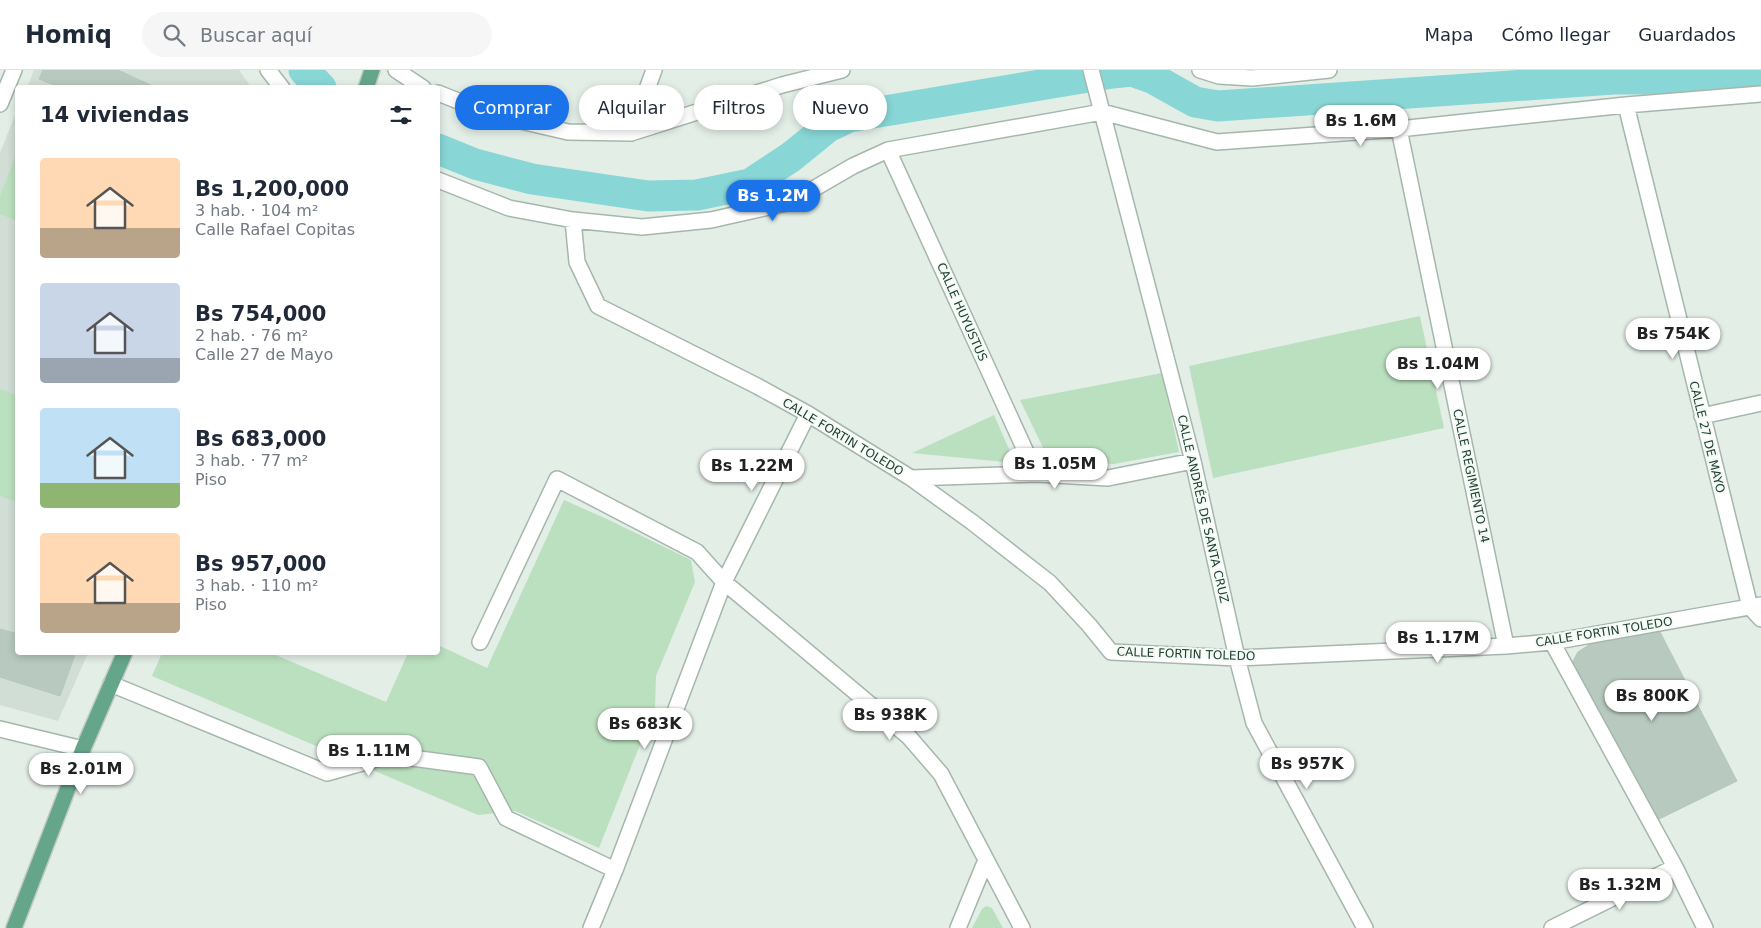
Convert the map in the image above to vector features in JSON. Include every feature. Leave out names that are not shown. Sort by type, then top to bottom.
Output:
[{"type":"main road","points":[[14,928],[83,748],[124,655]]},
{"type":"street","points":[[0,104],[14,70]]},
{"type":"street","points":[[268,70],[280,85]]},
{"type":"street","points":[[396,70],[418,85]]},
{"type":"street","points":[[631,133],[654,70]]},
{"type":"street","points":[[440,94],[491,114],[568,132],[631,133],[782,85],[842,70]]},
{"type":"street","name":"CALLE ANDRÉS DE SANTA CRUZ","points":[[1091,70],[1193,461],[1237,658],[1254,722],[1364,928]]},
{"type":"street","points":[[1200,70],[1219,76],[1252,78],[1329,70]]},
{"type":"street","points":[[440,181],[509,208],[573,220],[642,227],[711,220],[791,202],[853,166],[888,150],[1100,105],[1217,142],[1399,129],[1626,105],[1761,94]]},
{"type":"street","name":"CALLE 27 DE MAYO","points":[[1626,105],[1702,416],[1761,619]]},
{"type":"street","name":"CALLE REGIMIENTO 14","points":[[1399,129],[1506,646]]},
{"type":"street","name":"CALLE HUYUSTUS","points":[[888,150],[1036,474]]},
{"type":"street","name":"CALLE FORTIN TOLEDO","points":[[573,220],[576,262],[598,306],[757,386],[808,414],[911,478],[972,522],[1050,583],[1111,652],[1237,658],[1506,646],[1552,642],[1756,606]]},
{"type":"street","points":[[1702,416],[1761,404]]},
{"type":"street","points":[[591,928],[615,870],[724,582],[808,414]]},
{"type":"street","points":[[911,478],[1036,474],[1108,478],[1193,461]]},
{"type":"street","points":[[480,642],[557,479],[698,552],[724,582],[909,737],[941,774],[1022,928]]},
{"type":"street","points":[[1552,642],[1675,867],[1705,928]]},
{"type":"street","points":[[111,684],[326,774],[390,755],[479,767],[506,818],[615,870]]},
{"type":"street","points":[[0,729],[83,748]]},
{"type":"street","points":[[958,928],[986,860]]},
{"type":"street","points":[[1552,928],[1675,867]]},
{"type":"shaded area","points":[[34,70],[239,70],[250,85],[28,85]]},
{"type":"shaded area","points":[[15,115],[15,655],[87,655],[58,721],[0,705],[0,153]]},
{"type":"green space","points":[[15,157],[15,220],[0,214],[0,196]]},
{"type":"green space","points":[[1420,316],[1444,428],[1213,478],[1189,366]]},
{"type":"green space","points":[[1162,373],[1179,452],[1114,464],[1049,460],[1020,400]]},
{"type":"green space","points":[[0,389],[15,394],[15,501],[0,496]]},
{"type":"green space","points":[[994,415],[1015,463],[912,453]]},
{"type":"green space","points":[[564,500],[691,560],[695,582],[656,676],[655,707],[599,848],[515,811],[478,815],[152,676],[161,655],[276,655],[386,702],[407,655],[440,655],[440,646],[487,668]]},
{"type":"green space","points":[[986,906],[992,908],[1003,928],[972,928],[982,909]]},
{"type":"building","points":[[43,70],[118,70],[150,85],[54,85],[39,79]]},
{"type":"building","points":[[0,629],[15,633],[15,655],[75,655],[60,696],[0,677]]},
{"type":"building","points":[[1659,630],[1737,781],[1651,823],[1572,669],[1578,652],[1592,643]]},
{"type":"waterway","points":[[304,70],[318,85]]},
{"type":"waterway","points":[[440,150],[475,164],[532,179],[648,196],[697,195],[750,184],[791,157],[828,127],[849,117],[1112,73],[1132,71],[1152,78],[1195,102],[1218,106],[1614,79],[1761,79]]}]
